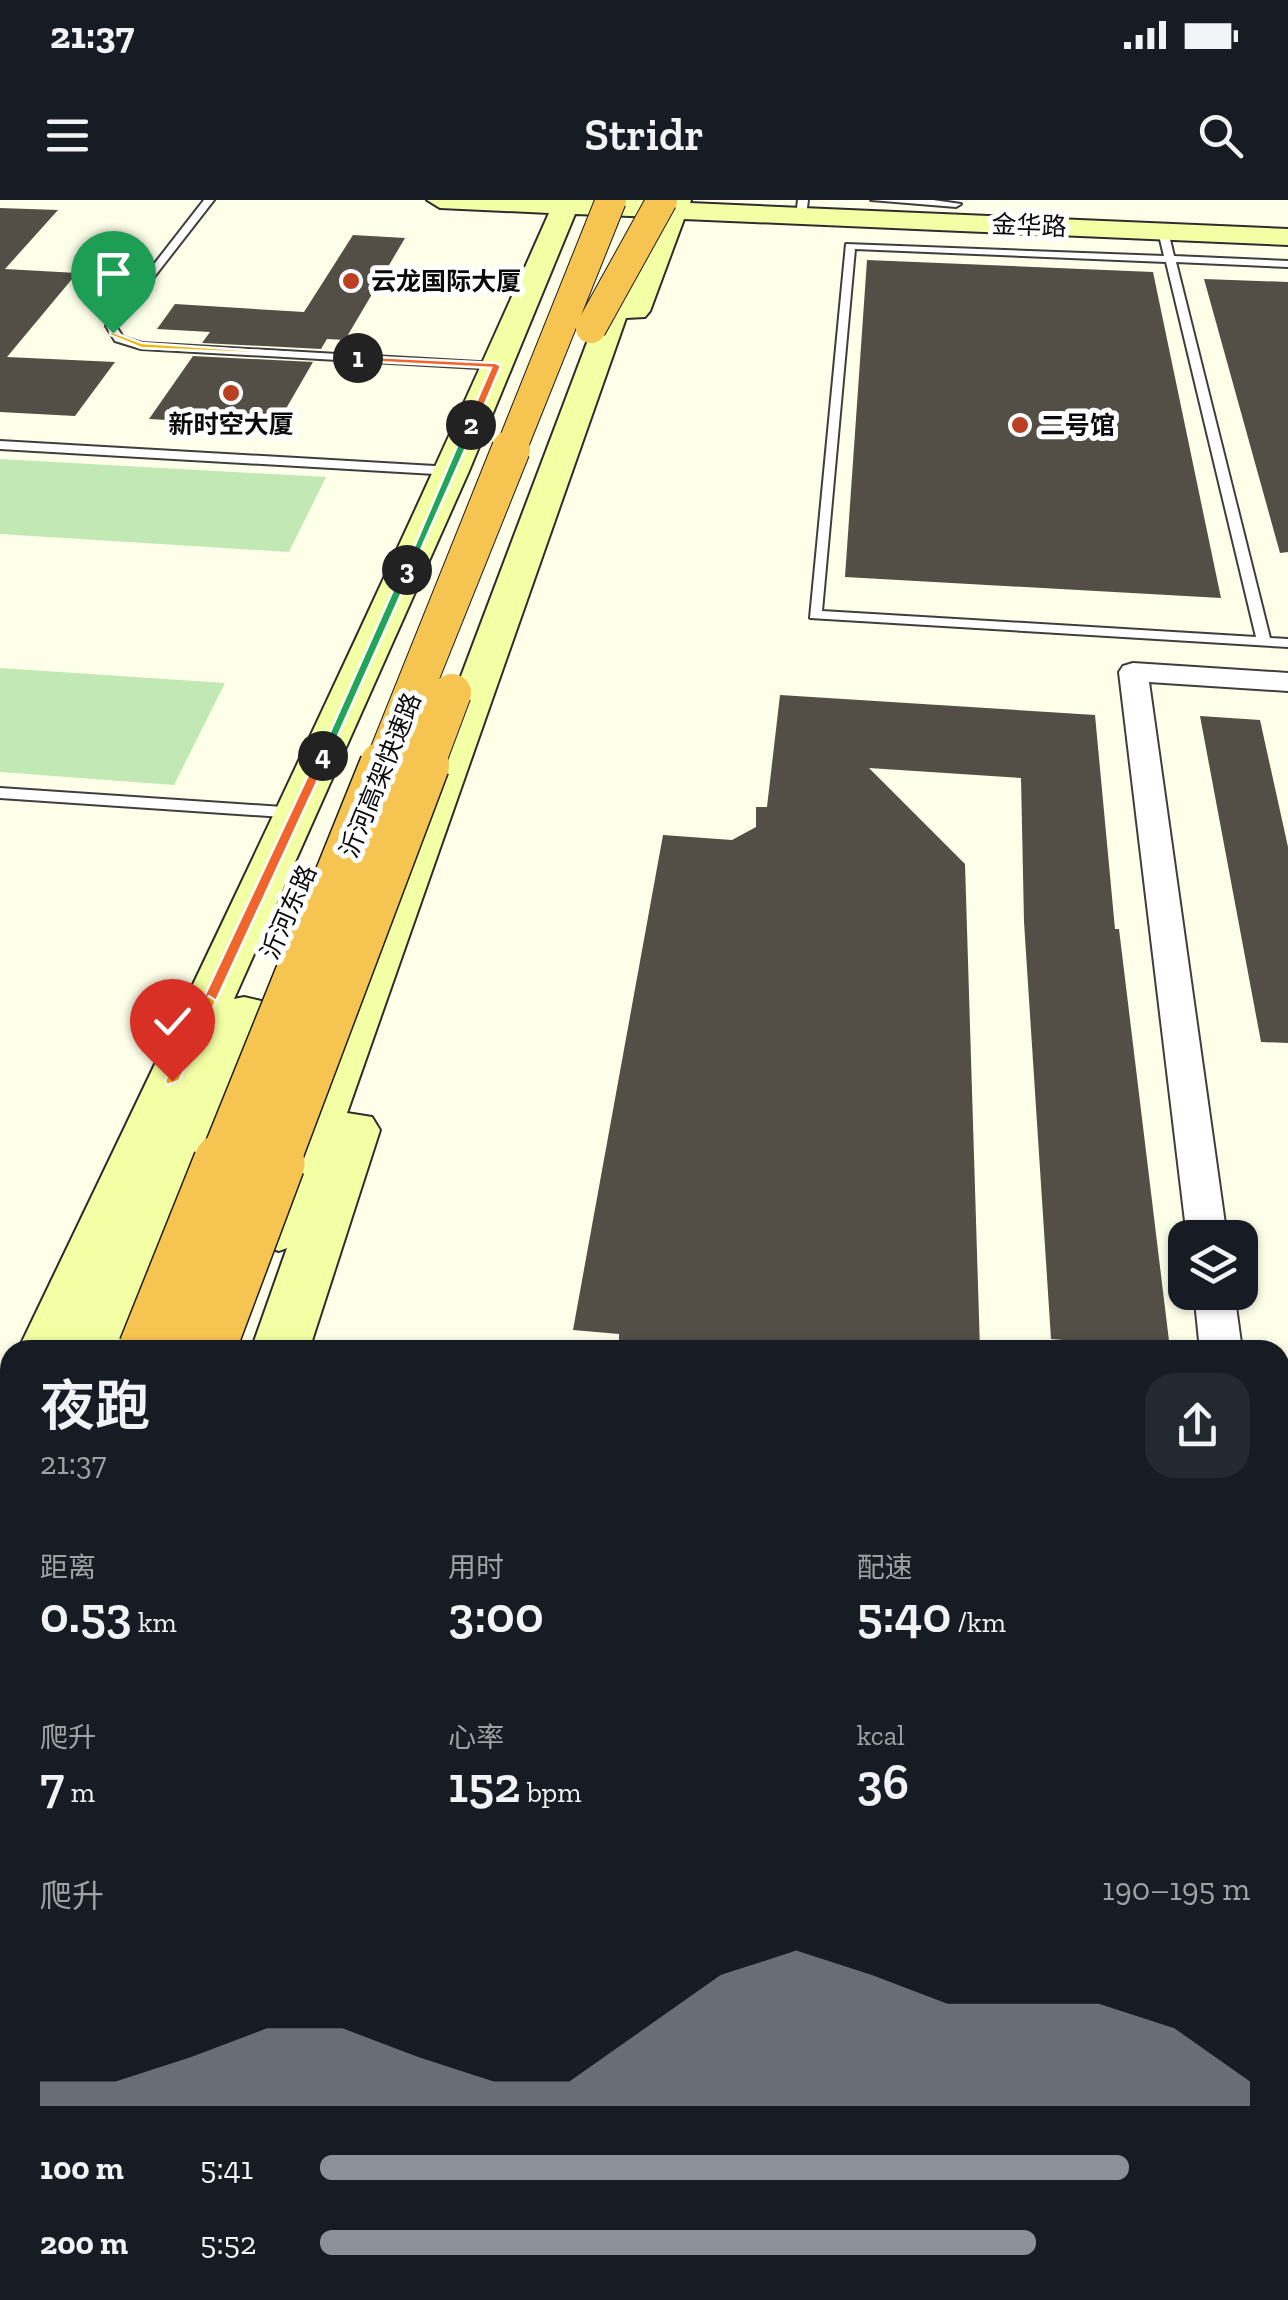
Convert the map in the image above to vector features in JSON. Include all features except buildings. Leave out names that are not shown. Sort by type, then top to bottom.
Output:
[{"type":"highway","name":"沂河高架快速路","points":[[209,1340],[623,203]]},
{"type":"highway","name":"沂河高架快速路","points":[[152,1340],[575,329]]},
{"type":"street","name":"金华路","points":[[440,200],[802,208],[1288,236]]},
{"type":"street","points":[[1175,232],[1182,200]]},
{"type":"street","points":[[51,1340],[297,812],[496,366],[623,203]]},
{"type":"street","points":[[283,1340],[586,411],[623,203]]},
{"type":"street","name":"沂河东路","points":[[101,1340],[623,203]]},
{"type":"street","points":[[239,1340],[586,411]]},
{"type":"street","points":[[1205,1220],[1133,672],[1288,682]]},
{"type":"street","points":[[1216,1310],[1221,1340]]},
{"type":"lane","points":[[209,200],[111,326],[119,339],[141,346],[496,366]]},
{"type":"lane","points":[[876,200],[956,204]]},
{"type":"lane","points":[[1175,232],[1169,259],[1264,642]]},
{"type":"lane","points":[[1288,264],[850,246],[815,615],[1288,643]]},
{"type":"lane","points":[[0,446],[452,471]]},
{"type":"lane","points":[[0,793],[297,812]]},
{"type":"green space","points":[[0,459],[326,477],[289,552],[0,534]]},
{"type":"green space","points":[[0,668],[225,683],[174,785],[0,772]]},
{"type":"place","name":"云龙国际大厦","points":[[351,281]]},
{"type":"place","name":"新时空大厦","points":[[231,393]]},
{"type":"place","name":"二号馆","points":[[1020,425]]},
{"type":"route","points":[[113,333],[141,346],[496,366],[452,471],[172,1081]]}]
